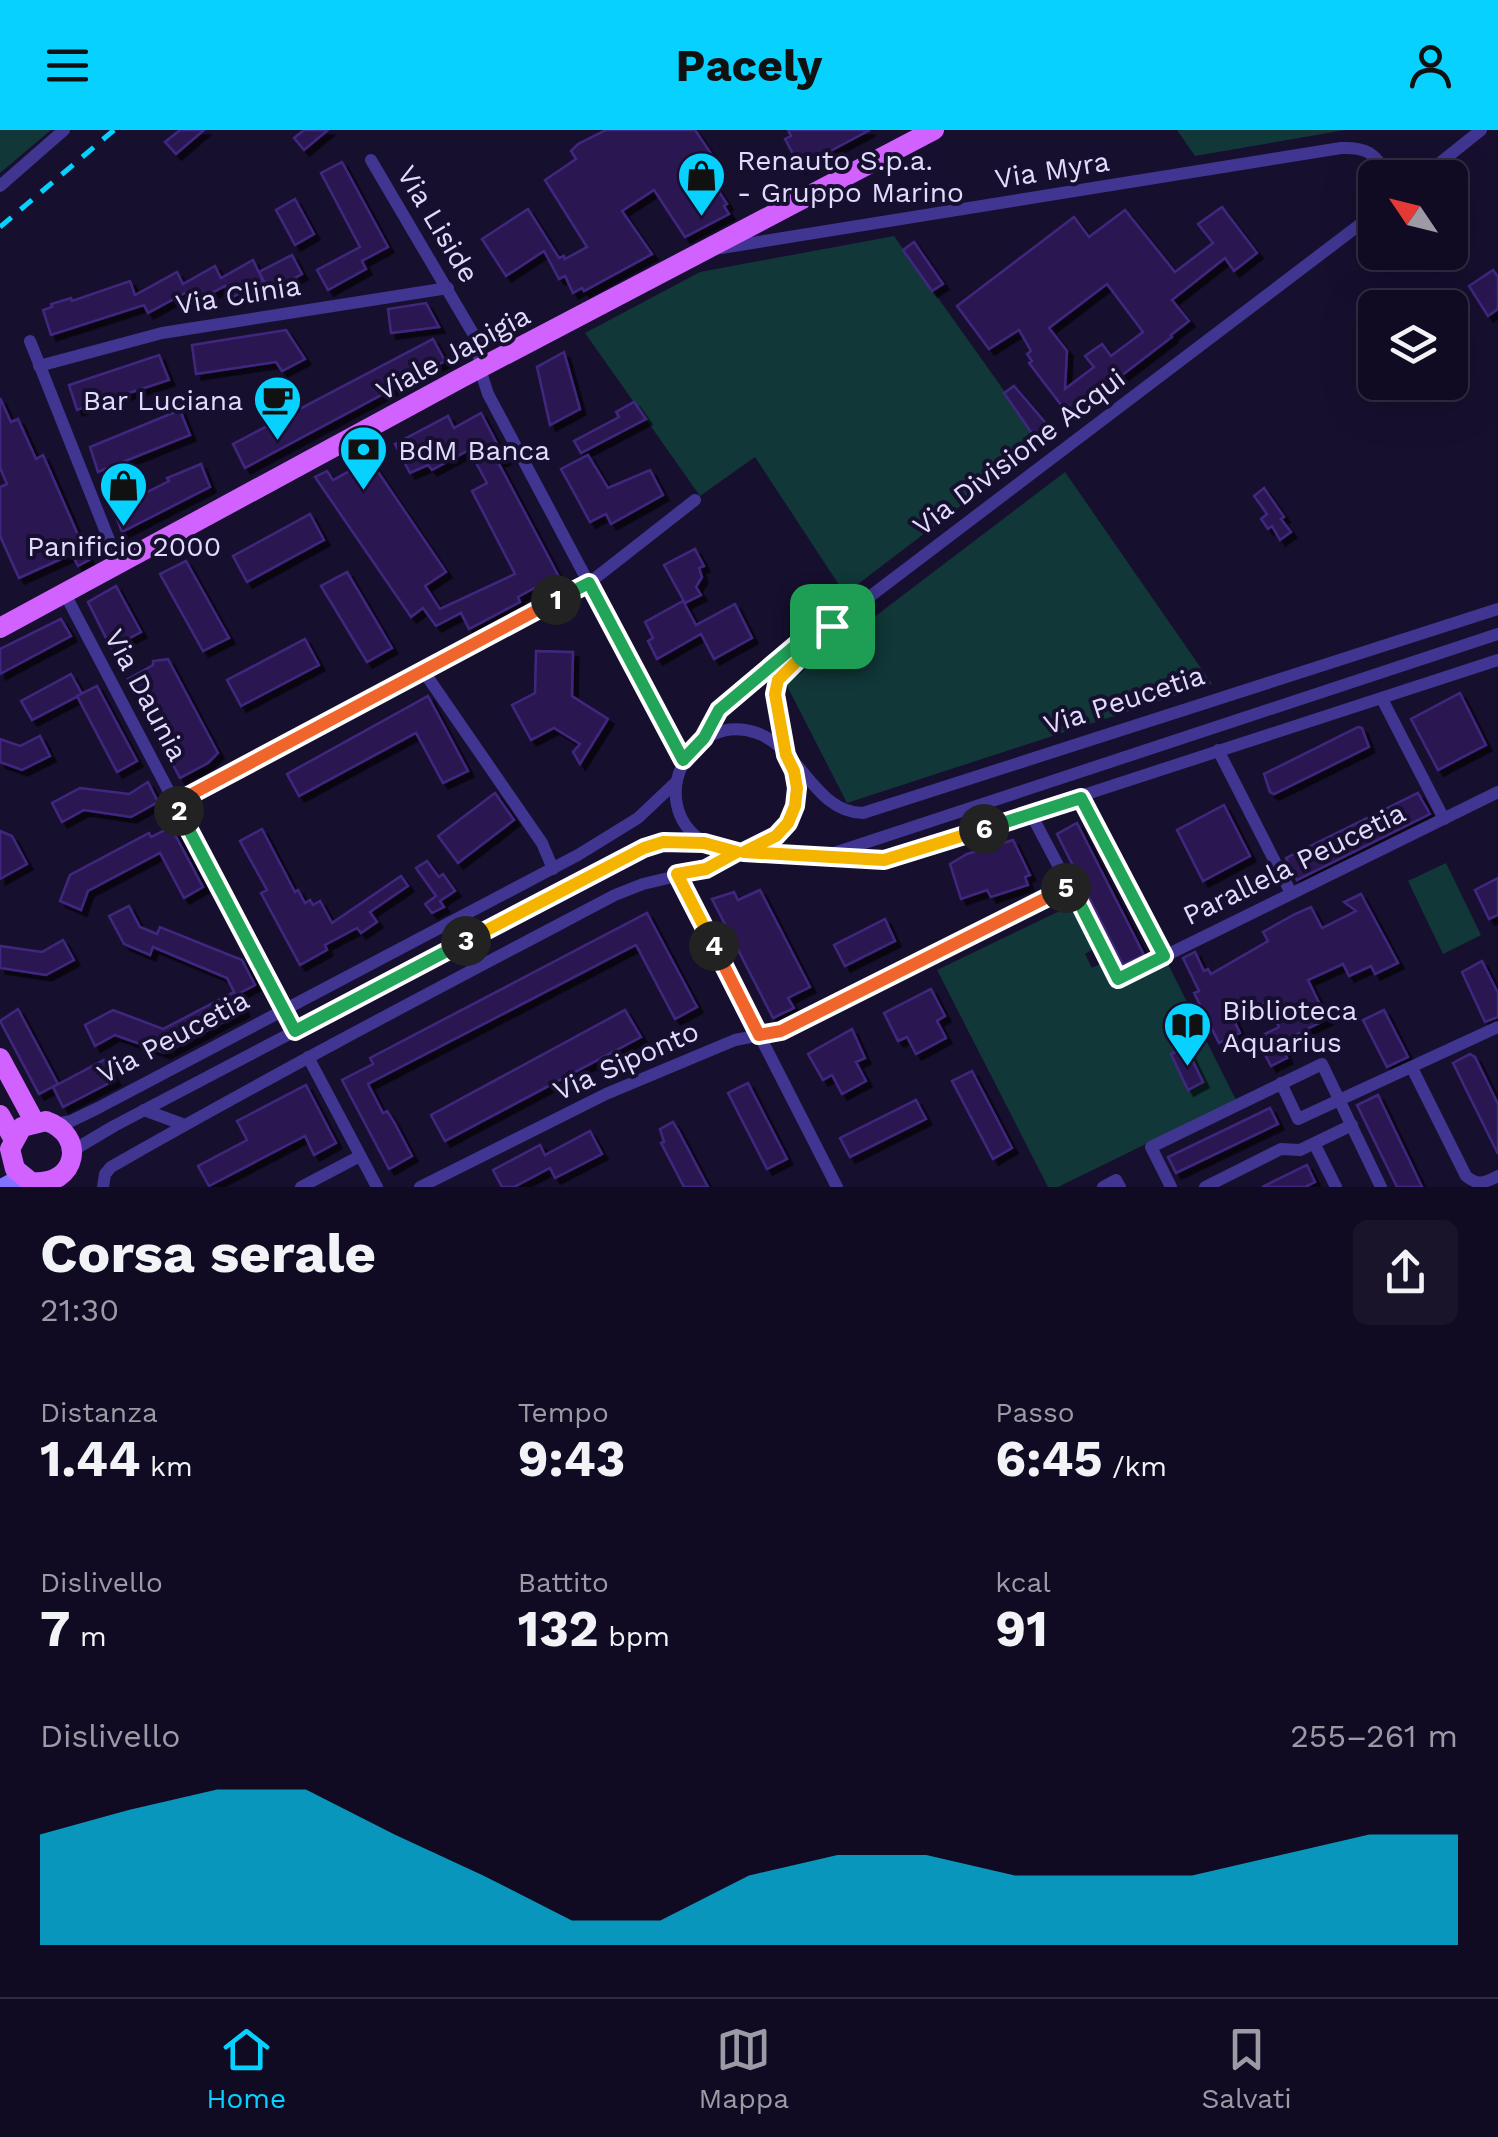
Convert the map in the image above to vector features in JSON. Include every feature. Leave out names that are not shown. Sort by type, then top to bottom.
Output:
[{"type":"main road","name":"Viale Japigia","points":[[0,628],[934,130]]},
{"type":"main road","points":[[0,1058],[34,1121]]},
{"type":"main road","points":[[0,1115],[8,1147],[11,1159],[24,1183],[51,1181],[69,1170],[70,1140],[56,1124],[34,1121],[22,1127],[8,1147]]},
{"type":"street","points":[[0,186],[64,130]]},
{"type":"street","points":[[1443,160],[1481,130]]},
{"type":"street","name":"Via Myra","points":[[708,250],[1341,148],[1362,147],[1377,160]]},
{"type":"street","name":"Via Liside","points":[[371,160],[478,342],[480,369],[488,394],[683,760]]},
{"type":"street","name":"Via Divisione Acqui","points":[[704,738],[719,710],[796,645],[832,626],[1358,225]]},
{"type":"street","name":"Via Clinia","points":[[39,366],[162,332],[448,288]]},
{"type":"street","points":[[30,341],[120,565]]},
{"type":"street","points":[[175,803],[589,583],[695,500]]},
{"type":"street","name":"Via Daunia","points":[[65,594],[295,1031]]},
{"type":"street","name":"Via Peucetia","points":[[56,1124],[98,1108],[626,827],[675,783],[683,760],[704,738],[721,731],[757,733],[773,742],[834,806],[847,812],[863,812],[1498,609]]},
{"type":"street","name":"Via Peucetia","points":[[103,1187],[111,1166],[182,1124],[615,895],[677,874],[706,869],[776,836],[788,823],[797,788],[786,755],[775,694],[778,680],[832,626]]},
{"type":"street","name":"Via Peucetia","points":[[821,858],[1498,634]]},
{"type":"street","points":[[1493,662],[1498,650]]},
{"type":"street","name":"Via Peucetia","points":[[69,1170],[144,1110],[644,848],[663,842],[704,843],[740,852],[884,860],[1493,662]]},
{"type":"street","points":[[422,669],[542,843],[553,868]]},
{"type":"street","points":[[1382,699],[1444,818]]},
{"type":"street","points":[[1218,750],[1290,892]]},
{"type":"street","points":[[675,783],[680,817],[704,843]]},
{"type":"street","name":"Parallela Peucetia","points":[[1031,814],[1118,979],[1498,792]]},
{"type":"street","points":[[1081,798],[1164,956]]},
{"type":"street","points":[[677,874],[834,1186]]},
{"type":"street","name":"Via Siponto","points":[[420,1187],[606,1094],[735,1040],[781,1031],[1071,886]]},
{"type":"street","points":[[1281,1083],[1298,1120],[1498,1027]]},
{"type":"street","points":[[308,1057],[378,1187]]},
{"type":"street","points":[[1171,1187],[1151,1147],[1322,1064],[1381,1187]]},
{"type":"street","points":[[1412,1068],[1466,1176],[1475,1183],[1498,1176]]},
{"type":"street","points":[[144,1110],[182,1124]]},
{"type":"street","points":[[1205,1187],[1281,1149],[1300,1150],[1315,1145],[1352,1125]]},
{"type":"street","points":[[1315,1145],[1336,1187]]},
{"type":"street","points":[[301,1187],[360,1156]]},
{"type":"street","points":[[1103,1187],[1116,1180],[1120,1187]]},
{"type":"green space","points":[[0,130],[51,130],[0,173]]},
{"type":"green space","points":[[1177,130],[1345,130],[1195,156]]},
{"type":"green space","points":[[894,236],[1042,444],[845,594],[755,457],[700,496],[585,333],[700,272]]},
{"type":"green space","points":[[1065,472],[1212,684],[847,803],[786,684]]},
{"type":"green space","points":[[1446,863],[1481,935],[1443,954],[1408,881]]},
{"type":"green space","points":[[1074,904],[1095,948],[1085,954],[1092,968],[1102,963],[1113,985],[1166,960],[1236,1100],[1058,1187],[1048,1187],[937,970]]},
{"type":"building","points":[[180,130],[204,130],[176,154],[165,142]]},
{"type":"building","points":[[304,130],[328,130],[304,150],[294,138]]},
{"type":"building","points":[[606,130],[695,130],[718,164],[706,172],[727,204],[724,206],[729,214],[685,237],[654,190],[622,211],[652,254],[584,291],[582,288],[573,293],[565,276],[559,279],[544,251],[506,276],[482,239],[528,209],[559,258],[565,259],[587,247],[545,180],[576,159],[571,151],[578,144]]},
{"type":"building","points":[[788,130],[870,130],[800,167],[785,139],[791,136]]},
{"type":"building","points":[[342,162],[388,247],[362,261],[366,269],[328,290],[317,270],[360,247],[321,173]]},
{"type":"building","points":[[295,199],[314,234],[295,245],[276,210]]},
{"type":"building","points":[[1222,207],[1257,253],[1234,271],[1225,258],[1172,300],[1189,321],[1074,412],[1069,406],[1065,410],[1029,363],[1032,361],[1027,354],[1031,351],[1019,330],[989,349],[957,306],[1074,217],[1089,237],[1125,210],[1175,272],[1213,243],[1198,224]],"holes":[[[1107,284],[1143,332],[1111,356],[1102,344],[1085,356],[1094,367],[1065,389],[1067,351],[1049,328]]]},
{"type":"building","points":[[914,242],[943,284],[932,291],[903,250]]},
{"type":"building","points":[[292,255],[302,274],[270,292],[259,272]]},
{"type":"building","points":[[253,260],[263,281],[231,298],[225,286],[193,303],[187,292],[148,313],[144,305],[51,335],[43,310],[51,304],[130,281],[135,295],[177,272],[183,284],[215,266],[221,278]]},
{"type":"building","points":[[1493,270],[1498,277],[1498,309],[1488,316],[1469,286]]},
{"type":"building","points":[[426,303],[439,327],[391,333],[388,309]]},
{"type":"building","points":[[286,330],[305,359],[282,371],[276,362],[196,374],[192,345]]},
{"type":"building","points":[[433,339],[445,361],[245,468],[233,444]]},
{"type":"building","points":[[564,352],[580,409],[550,425],[537,367]]},
{"type":"building","points":[[159,355],[169,380],[77,410],[69,385]]},
{"type":"building","points":[[1014,386],[1050,428],[1036,439],[1004,393]]},
{"type":"building","points":[[0,398],[11,422],[18,419],[36,459],[43,455],[89,560],[78,566],[72,554],[19,578],[0,536],[0,487],[7,484],[0,468]]},
{"type":"building","points":[[634,402],[646,419],[581,453],[574,441],[619,417],[616,412]]},
{"type":"building","points":[[180,410],[190,435],[98,472],[90,447]]},
{"type":"building","points":[[481,413],[505,459],[498,462],[558,575],[518,597],[520,602],[469,629],[461,613],[436,626],[423,608],[411,617],[315,477],[327,471],[333,480],[370,460],[446,572],[425,586],[440,609],[515,574],[472,491],[487,483],[469,450],[432,470],[428,465],[410,473],[395,444],[448,416],[454,428]]},
{"type":"building","points":[[588,455],[608,488],[650,470],[663,495],[611,524],[606,514],[590,522],[561,469]]},
{"type":"building","points":[[201,464],[210,487],[122,532],[113,509],[137,493],[139,496],[169,481],[167,478]]},
{"type":"building","points":[[1264,488],[1291,532],[1280,540],[1272,526],[1268,529],[1261,519],[1267,514],[1254,496]]},
{"type":"building","points":[[310,514],[324,540],[247,582],[233,556]]},
{"type":"building","points":[[695,549],[704,566],[699,568],[702,577],[696,587],[701,595],[685,603],[664,565]]},
{"type":"building","points":[[186,561],[229,638],[203,651],[160,574]]},
{"type":"building","points":[[347,572],[392,648],[367,662],[321,586]]},
{"type":"building","points":[[116,586],[141,632],[111,648],[88,602]]},
{"type":"building","points":[[683,601],[696,625],[735,604],[752,638],[714,659],[701,634],[657,659],[648,641],[653,638],[645,622]]},
{"type":"building","points":[[61,619],[71,636],[0,674],[0,649]]},
{"type":"building","points":[[305,639],[319,665],[241,706],[227,680]]},
{"type":"building","points":[[536,651],[573,652],[572,696],[608,719],[580,764],[573,752],[580,744],[554,728],[531,740],[512,705],[535,693]]},
{"type":"building","points":[[168,659],[218,753],[180,778],[128,679],[153,665],[153,661]]},
{"type":"building","points":[[71,674],[82,694],[32,720],[21,701]]},
{"type":"building","points":[[97,686],[137,761],[117,772],[77,696]]},
{"type":"building","points":[[1460,693],[1486,745],[1438,770],[1411,719]]},
{"type":"building","points":[[428,696],[468,771],[443,783],[416,733],[299,796],[287,774]]},
{"type":"building","points":[[1362,728],[1369,747],[1274,794],[1270,792],[1264,774]]},
{"type":"building","points":[[40,736],[50,756],[22,770],[0,762],[0,739],[20,746]]},
{"type":"building","points":[[148,782],[158,802],[131,817],[84,810],[62,822],[52,803],[80,788],[129,794]]},
{"type":"building","points":[[495,793],[514,820],[458,863],[438,836]]},
{"type":"building","points":[[1418,793],[1430,814],[1297,880],[1286,858]]},
{"type":"building","points":[[1224,805],[1250,856],[1203,881],[1177,830]]},
{"type":"building","points":[[1077,823],[1144,955],[1123,965],[1057,834]]},
{"type":"building","points":[[171,827],[203,887],[184,898],[160,853],[88,891],[81,910],[60,901],[70,875],[149,833],[151,837]]},
{"type":"building","points":[[262,829],[295,892],[298,890],[305,903],[310,900],[313,905],[320,901],[332,923],[401,876],[408,886],[370,912],[377,922],[361,933],[357,928],[325,945],[327,950],[300,965],[261,893],[267,890],[240,841]]},
{"type":"building","points":[[0,831],[12,836],[27,864],[0,879]]},
{"type":"building","points":[[1013,840],[1030,875],[1025,877],[1028,885],[991,897],[987,890],[961,899],[950,864],[967,854]]},
{"type":"building","points":[[427,861],[455,891],[440,901],[444,907],[432,913],[425,904],[436,896],[416,868]]},
{"type":"building","points":[[1498,878],[1498,915],[1489,919],[1475,890]]},
{"type":"building","points":[[760,890],[810,987],[788,998],[794,1008],[773,1018],[712,899],[734,892],[738,900]]},
{"type":"building","points":[[1361,894],[1398,963],[1375,974],[1371,966],[1349,976],[1343,964],[1308,980],[1327,1019],[1280,1043],[1287,1058],[1271,1066],[1259,1043],[1268,1038],[1265,1034],[1279,1027],[1267,1002],[1233,1018],[1240,1033],[1219,1043],[1194,993],[1199,991],[1183,958],[1195,952],[1204,971],[1208,969],[1211,974],[1268,941],[1263,932],[1295,914],[1311,907],[1322,928],[1356,911],[1344,902]]},
{"type":"building","points":[[129,906],[140,927],[157,934],[160,927],[242,960],[255,985],[236,995],[244,1011],[165,1053],[115,1035],[95,1046],[85,1025],[113,1010],[163,1029],[234,992],[227,978],[153,947],[150,955],[124,944],[109,916]]},
{"type":"building","points":[[647,913],[697,1007],[675,1019],[636,945],[368,1084],[412,1156],[389,1169],[342,1080],[373,1064],[370,1058]]},
{"type":"building","points":[[885,919],[895,941],[845,966],[834,945]]},
{"type":"building","points":[[63,940],[74,960],[46,975],[0,968],[0,946],[42,952]]},
{"type":"building","points":[[1482,961],[1498,993],[1498,1017],[1485,1022],[1462,972]]},
{"type":"building","points":[[931,989],[945,1016],[937,1021],[946,1038],[916,1054],[907,1037],[898,1041],[884,1013]]},
{"type":"building","points":[[18,1009],[58,1084],[39,1094],[0,1021]]},
{"type":"building","points":[[625,1010],[641,1037],[445,1141],[431,1115]]},
{"type":"building","points":[[1384,1010],[1408,1057],[1387,1067],[1363,1020]]},
{"type":"building","points":[[852,1029],[865,1058],[856,1062],[866,1081],[842,1094],[832,1075],[823,1080],[808,1054]]},
{"type":"building","name":"Biblioteca Aquarius","points":[[1186,1047],[1203,1082],[1188,1090],[1171,1054]]},
{"type":"building","points":[[1470,1054],[1498,1104],[1498,1154],[1453,1063]]},
{"type":"building","points":[[104,1060],[115,1080],[63,1107],[53,1087]]},
{"type":"building","points":[[972,1071],[1012,1148],[993,1159],[952,1081]]},
{"type":"building","points":[[748,1083],[787,1159],[767,1169],[728,1093]]},
{"type":"building","points":[[306,1085],[336,1143],[314,1155],[305,1136],[209,1186],[198,1166],[247,1140],[237,1121]]},
{"type":"building","points":[[1378,1095],[1422,1187],[1397,1187],[1357,1105]]},
{"type":"building","points":[[916,1100],[926,1119],[850,1157],[840,1138]]},
{"type":"building","points":[[1270,1108],[1278,1124],[1176,1173],[1168,1157]]},
{"type":"building","points":[[673,1122],[708,1187],[684,1187],[661,1143],[664,1142],[660,1129]]},
{"type":"building","points":[[590,1131],[602,1154],[555,1178],[550,1168],[514,1187],[502,1187],[493,1170],[540,1145],[545,1155]]},
{"type":"building","points":[[1307,1165],[1315,1182],[1305,1187],[1262,1187]]},
{"type":"railway","points":[[0,227],[114,130]]},
{"type":"place","name":"Renauto S.p.a. - Gruppo Marino","points":[[702,218]]},
{"type":"place","name":"Bar Luciana","points":[[278,442]]},
{"type":"place","name":"BdM Banca","points":[[363,492]]},
{"type":"place","name":"Panificio 2000","points":[[124,528]]},
{"type":"place","name":"Biblioteca Aquarius","points":[[1187,1068]]},
{"type":"route","points":[[589,583],[683,760],[704,738],[719,710],[796,645],[832,626],[778,680],[775,694],[786,755],[794,771],[795,806],[788,823],[776,836],[744,852],[884,860],[1081,798],[1164,956],[1118,979],[1071,886],[781,1031],[759,1035],[677,874],[706,869],[737,852],[704,843],[663,842],[644,848],[295,1031],[175,803],[589,583]]}]
